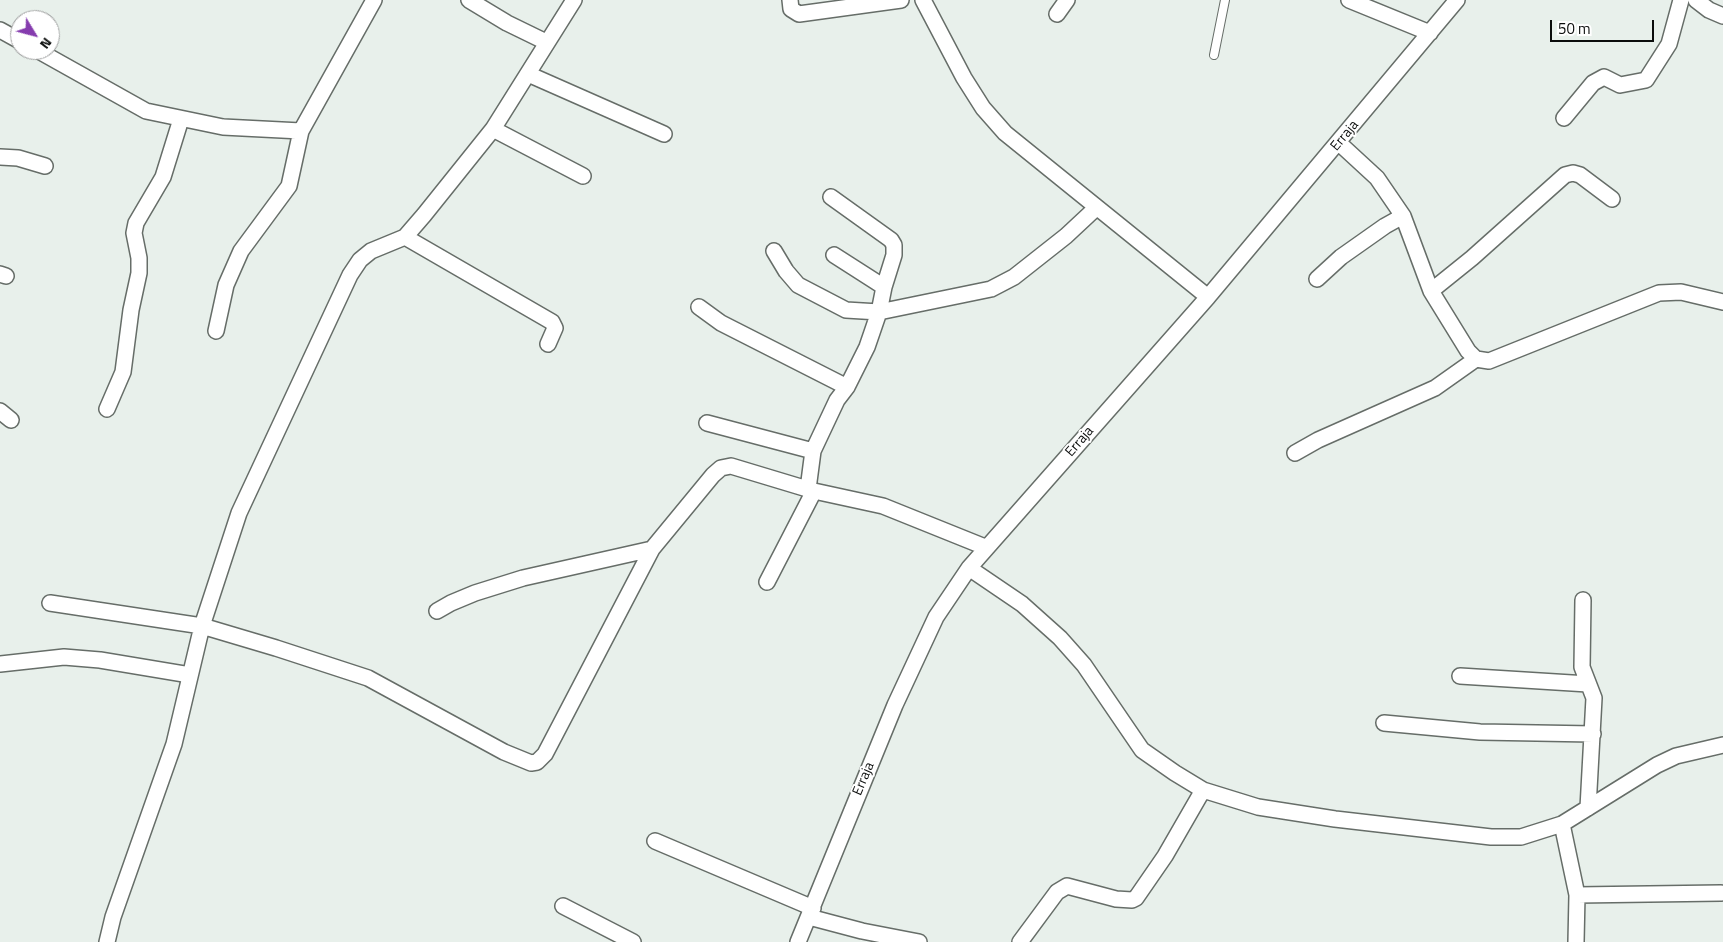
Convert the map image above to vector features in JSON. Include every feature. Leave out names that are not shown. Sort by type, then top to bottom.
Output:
[{"type":"street","points":[[216,331],[226,285],[241,251],[289,186],[301,131],[374,0]]},
{"type":"street","points":[[469,0],[507,23],[546,42]]},
{"type":"street","points":[[107,942],[169,761],[202,626],[239,513],[350,275],[360,260],[371,251],[405,237],[493,129],[574,0]]},
{"type":"street","points":[[790,0],[791,9],[799,14],[901,0]]},
{"type":"street","points":[[923,0],[964,78],[983,108],[1006,133],[1208,298]]},
{"type":"street","points":[[1057,14],[1067,0]]},
{"type":"street","points":[[1349,0],[1430,33]]},
{"type":"street","name":"Erraja","points":[[798,942],[843,828],[899,697],[936,617],[969,568],[1208,298],[1457,0]]},
{"type":"street","points":[[1564,118],[1594,83],[1604,77],[1620,85],[1646,80],[1669,44],[1681,0]]},
{"type":"street","points":[[1696,0],[1709,10],[1723,16]]},
{"type":"street","points":[[55,60],[146,111],[232,128],[301,131]]},
{"type":"street","points":[[528,74],[664,134]]},
{"type":"street","points":[[107,409],[123,372],[131,310],[139,273],[139,258],[134,233],[136,223],[163,177],[181,119]]},
{"type":"street","points":[[493,129],[582,176]]},
{"type":"street","points":[[1339,143],[1377,178],[1403,216],[1431,290],[1468,351],[1476,359],[1489,361],[1498,358],[1660,293],[1681,292],[1723,302]]},
{"type":"street","points":[[0,157],[18,158],[45,166]]},
{"type":"street","points":[[1431,290],[1472,258],[1565,175],[1574,173],[1580,175],[1612,199]]},
{"type":"street","points":[[767,582],[811,490],[813,451],[837,400],[847,387],[867,347],[879,312],[884,286],[894,255],[894,245],[891,240],[831,197]]},
{"type":"street","points":[[774,251],[786,271],[798,285],[846,310],[879,312],[991,289],[1014,277],[1066,236],[1096,208]]},
{"type":"street","points":[[1317,279],[1341,257],[1403,216]]},
{"type":"street","points":[[405,237],[552,322],[555,328],[548,344]]},
{"type":"street","points":[[834,255],[884,286]]},
{"type":"street","points":[[699,307],[721,323],[847,387]]},
{"type":"street","points":[[1295,454],[1318,440],[1435,388],[1476,359]]},
{"type":"street","points":[[707,423],[813,451]]},
{"type":"street","points":[[50,602],[202,626],[368,678],[504,752],[531,763],[537,762],[545,754],[652,549],[721,468],[737,467],[811,490],[883,506],[985,548]]},
{"type":"street","points":[[437,612],[467,596],[523,578],[652,549]]},
{"type":"street","points":[[969,568],[1022,604],[1060,638],[1084,665],[1142,750],[1203,790],[1258,807],[1335,819],[1491,837],[1521,836],[1562,824],[1657,765],[1676,756],[1723,745]]},
{"type":"street","points":[[1583,600],[1582,667],[1594,698],[1588,808]]},
{"type":"street","points":[[0,664],[64,657],[100,660],[190,675]]},
{"type":"street","points":[[1460,676],[1588,684]]},
{"type":"street","points":[[1384,723],[1480,732],[1593,734]]},
{"type":"street","points":[[1020,942],[1058,892],[1067,886],[1116,899],[1132,900],[1136,898],[1164,856],[1203,790]]},
{"type":"street","points":[[1562,824],[1577,894],[1576,942]]},
{"type":"street","points":[[655,841],[811,912],[862,931],[918,942]]},
{"type":"street","points":[[1577,894],[1721,893]]},
{"type":"street","points":[[563,906],[633,942]]},
{"type":"lane","points":[[1214,55],[1225,0]]}]
